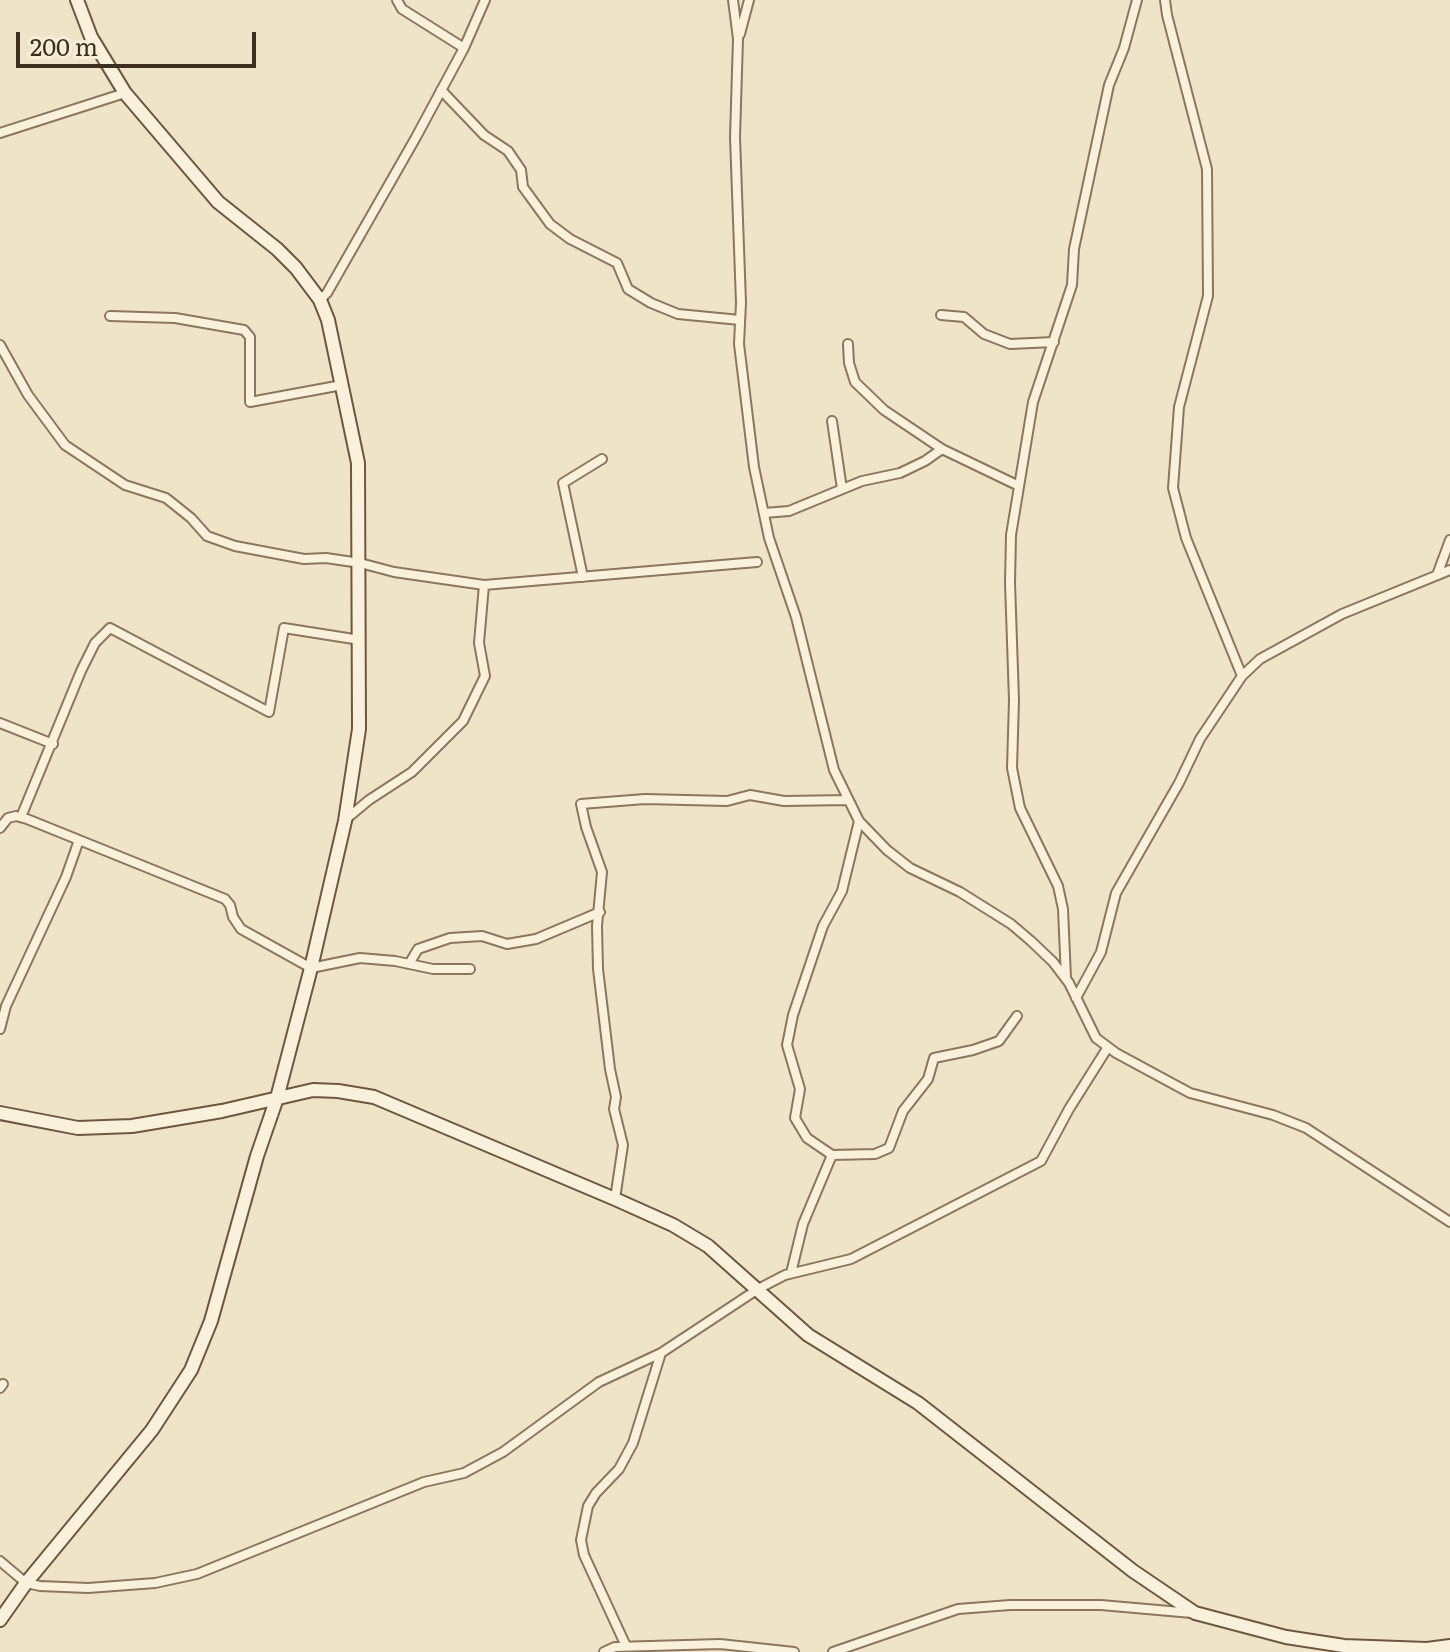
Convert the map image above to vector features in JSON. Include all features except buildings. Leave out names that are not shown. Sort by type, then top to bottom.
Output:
[{"type":"street","points":[[0,1620],[26,1583],[152,1430],[191,1370],[211,1321],[257,1156],[277,1098],[311,968],[345,821],[359,729],[358,463],[328,320],[320,300],[296,268],[218,202],[125,93],[91,37],[77,0]]},
{"type":"street","points":[[397,0],[402,9],[464,48]]},
{"type":"street","points":[[320,300],[338,274],[441,90],[485,0]]},
{"type":"street","points":[[733,0],[738,39],[735,137],[741,372],[754,467],[769,538],[796,617],[834,770],[859,821],[910,868],[960,892],[1011,924],[1053,962],[1066,979],[1096,1038],[1108,1047],[1190,1093],[1273,1115],[1306,1128],[1450,1222]]},
{"type":"street","points":[[738,39],[749,0]]},
{"type":"street","points":[[1066,979],[1063,909],[1058,886],[1020,808],[1012,768],[1012,524],[1033,402],[1072,285],[1074,249],[1109,85],[1124,48],[1137,0]]},
{"type":"street","points":[[1165,0],[1207,169],[1208,296],[1179,407],[1173,488],[1186,538],[1242,676]]},
{"type":"street","points":[[441,90],[484,135],[508,151],[521,170],[523,187],[550,224],[570,239],[617,263],[628,289],[678,314],[740,320]]},
{"type":"street","points":[[0,133],[125,93]]},
{"type":"street","points":[[941,315],[964,317],[984,334],[1010,344],[1054,342]]},
{"type":"street","points":[[110,316],[175,318],[244,330],[250,337],[250,402],[342,385]]},
{"type":"street","points":[[848,344],[849,363],[855,382],[884,410],[942,449],[1019,486]]},
{"type":"street","points":[[0,345],[28,395],[65,445],[125,485],[166,498],[207,536],[235,546],[274,554],[360,563],[394,572],[484,585],[757,562]]},
{"type":"street","points":[[832,421],[842,489]]},
{"type":"street","points":[[764,513],[789,511],[862,481],[900,473],[942,449]]},
{"type":"street","points":[[583,577],[563,483],[602,459]]},
{"type":"street","points":[[1437,575],[1450,540]]},
{"type":"street","points":[[1076,998],[1101,952],[1116,893],[1179,783],[1200,739],[1242,676],[1260,659],[1342,614],[1450,570]]},
{"type":"street","points":[[345,821],[369,800],[412,772],[463,721],[485,676],[479,643],[484,585]]},
{"type":"street","points":[[21,817],[81,671],[95,643],[110,628],[269,712],[284,628],[360,640]]},
{"type":"street","points":[[0,723],[53,744]]},
{"type":"street","points":[[615,1199],[623,1145],[614,1109],[616,1097],[601,1003],[597,953],[602,872],[581,804],[645,799],[727,801],[750,795],[784,801],[847,800]]},
{"type":"street","points":[[0,828],[8,818],[21,817],[225,899],[241,929],[311,968],[360,958],[433,969],[470,969]]},
{"type":"street","points":[[859,821],[842,891],[823,926],[793,1015],[787,1045],[800,1089],[795,1118],[807,1138],[832,1155],[875,1154],[889,1148],[903,1111],[921,1090],[934,1058],[999,1041],[1017,1016]]},
{"type":"street","points":[[0,1029],[6,1006],[66,877],[79,840]]},
{"type":"street","points":[[409,964],[418,949],[450,938],[482,936],[507,944],[536,939],[600,912]]},
{"type":"street","points":[[0,1561],[26,1583],[40,1586],[88,1588],[155,1583],[197,1574],[424,1482],[464,1473],[503,1452],[599,1382],[661,1353],[758,1289],[791,1273],[851,1259],[1041,1161],[1108,1047]]},
{"type":"street","points":[[0,1113],[78,1128],[132,1126],[313,1090],[374,1097],[615,1199],[673,1225],[708,1246],[808,1335],[918,1403],[1133,1571],[1195,1613]]},
{"type":"street","points":[[791,1273],[803,1224],[832,1155]]},
{"type":"street","points":[[626,1646],[584,1555],[581,1540],[588,1506],[619,1469],[633,1443],[661,1353]]},
{"type":"street","points":[[833,1652],[958,1609],[1010,1605],[1101,1605],[1195,1613],[1345,1649],[1450,1646]]},
{"type":"street","points":[[604,1652],[626,1646],[720,1644],[794,1652]]}]
